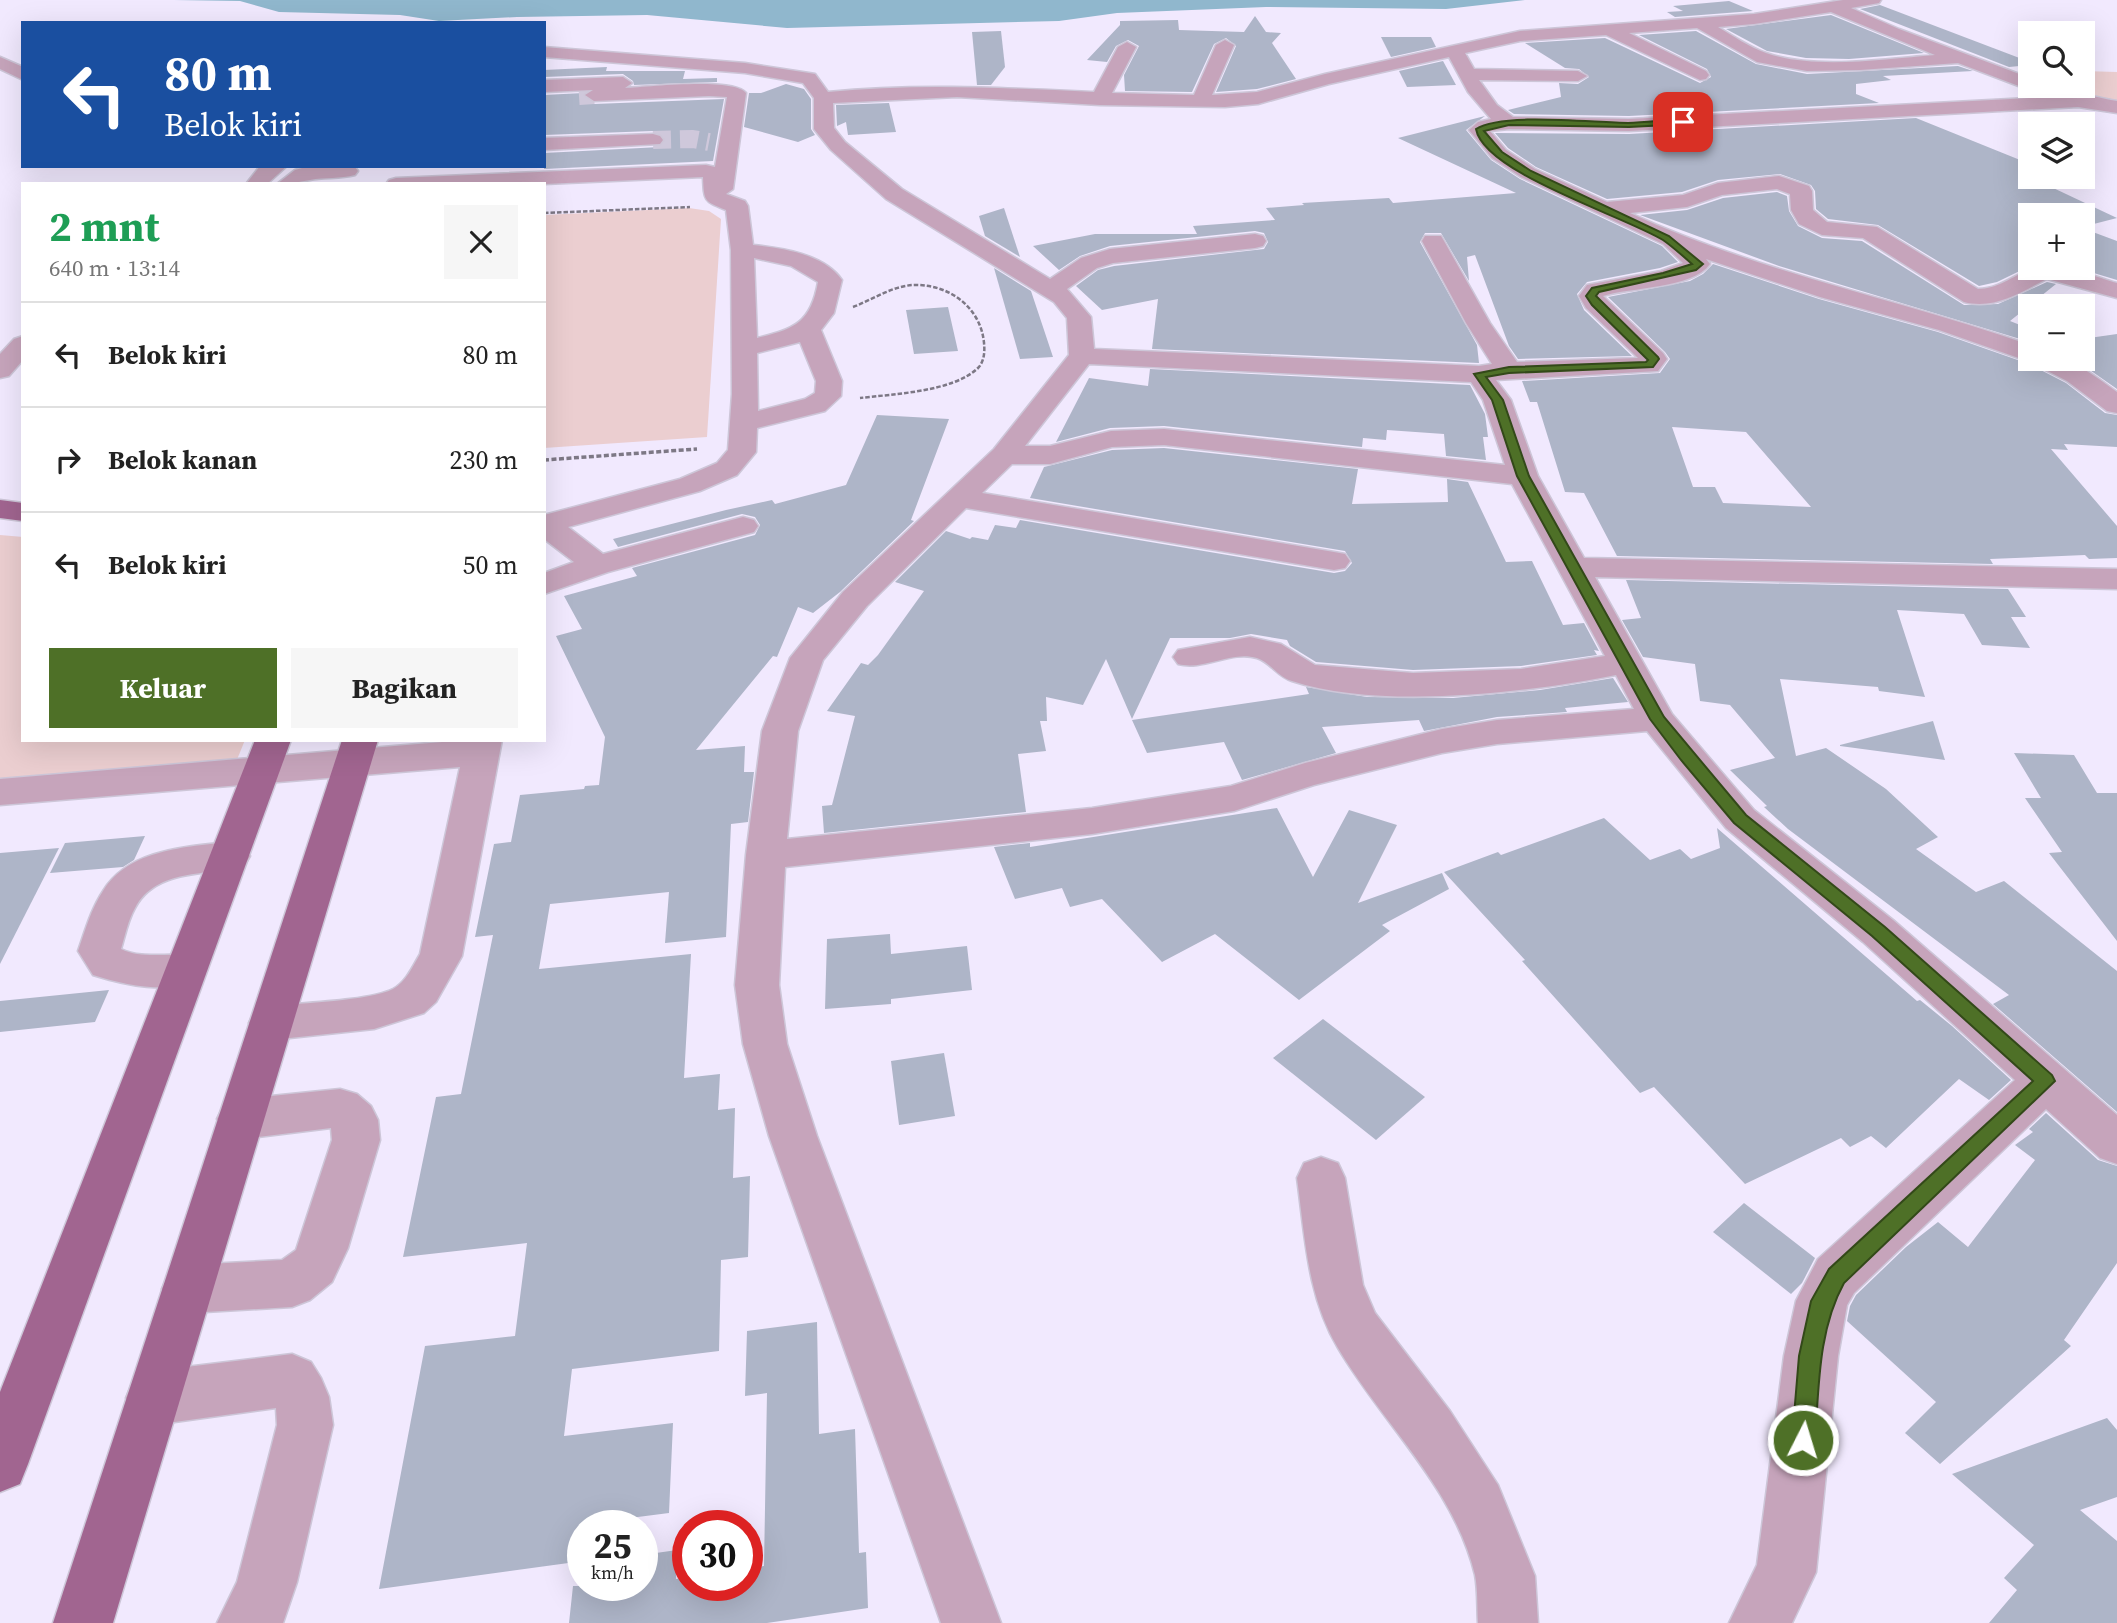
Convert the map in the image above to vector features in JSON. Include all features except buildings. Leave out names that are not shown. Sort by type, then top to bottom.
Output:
[{"type":"main road","points":[[0,509],[21,512]]},
{"type":"main road","points":[[83,1623],[356,752]]},
{"type":"main road","points":[[0,1464],[267,757]]},
{"type":"street","points":[[823,98],[875,93],[957,91],[1200,102],[1258,98],[1325,79],[1520,36],[1702,24],[1836,8],[1873,0]]},
{"type":"street","points":[[1836,8],[2018,80]]},
{"type":"street","points":[[1702,24],[1761,58],[1781,62],[1850,65],[1960,58]]},
{"type":"street","points":[[1611,30],[1700,75]]},
{"type":"street","points":[[1200,102],[1225,45]]},
{"type":"street","points":[[1100,99],[1127,47]]},
{"type":"street","points":[[1455,51],[1494,115],[1509,123]]},
{"type":"street","points":[[546,52],[746,68],[809,78],[823,98],[824,129],[838,146],[894,194],[1063,297],[1079,317],[1082,356],[1004,455],[855,599],[807,658],[780,731],[765,855],[757,985],[765,1044],[793,1136],[971,1623]]},
{"type":"street","points":[[1472,81],[1539,90],[1581,81]]},
{"type":"street","points":[[546,86],[653,82]]},
{"type":"street","points":[[546,98],[725,90],[737,93],[714,162],[715,198],[737,206],[739,212],[744,349],[742,452],[727,469],[690,485],[546,524]]},
{"type":"street","points":[[2069,98],[2117,107]]},
{"type":"street","points":[[2018,350],[1948,325],[1829,292],[1666,238],[1528,173],[1499,154],[1479,130],[1485,126],[1509,123],[1629,125],[1940,106],[2078,101]]},
{"type":"street","points":[[546,144],[653,140]]},
{"type":"street","points":[[442,182],[694,171],[714,162]]},
{"type":"street","points":[[258,182],[273,168]]},
{"type":"street","points":[[290,182],[302,174],[348,171]]},
{"type":"street","points":[[1601,209],[1687,201],[1718,189],[1779,182],[1801,191],[1802,210],[1807,219],[1822,228],[1869,232],[1973,297],[1994,296],[2043,272],[2055,272],[2117,291]]},
{"type":"street","points":[[1082,356],[1494,372],[1649,365],[1654,359],[1595,303],[1591,296],[1595,290],[1664,276],[1693,268],[1698,264],[1666,238]]},
{"type":"street","points":[[1051,289],[1089,263],[1110,256],[1255,241]]},
{"type":"street","points":[[1433,241],[1478,323],[1494,372],[1497,400],[1523,476],[1657,719],[1740,819],[1878,931],[2117,1144]]},
{"type":"street","points":[[742,250],[788,256],[810,264],[830,280],[816,323],[829,381],[828,396],[816,405],[743,423]]},
{"type":"street","points":[[744,349],[816,323]]},
{"type":"street","points":[[2069,371],[2117,405]]},
{"type":"street","points":[[1004,455],[1050,455],[1111,439],[1164,437],[1523,476]]},
{"type":"street","points":[[959,498],[1334,561]]},
{"type":"street","points":[[546,525],[597,565]]},
{"type":"street","points":[[546,583],[597,565],[744,526]]},
{"type":"street","points":[[1575,567],[1674,566],[1959,578],[2117,579]]},
{"type":"street","points":[[1190,657],[1257,648],[1269,651],[1300,672],[1343,680],[1423,683],[1544,676],[1626,663]]},
{"type":"street","points":[[765,855],[1092,821],[1234,798],[1305,775],[1442,741],[1497,732],[1657,719]]},
{"type":"street","points":[[0,792],[267,757],[483,747],[441,956],[421,990],[410,1001],[374,1012],[271,1023]]},
{"type":"street","points":[[186,970],[139,971],[108,964],[99,951],[118,900],[141,875],[164,866],[230,856]]},
{"type":"street","points":[[1759,1623],[1786,1572],[1811,1356],[1822,1301],[1836,1276],[2045,1081]]},
{"type":"street","points":[[188,1289],[292,1283],[314,1266],[323,1248],[356,1140],[354,1120],[340,1108],[241,1119]]},
{"type":"street","points":[[1321,1178],[1337,1285],[1346,1307],[1356,1329],[1430,1430],[1478,1505],[1505,1576],[1508,1623]]},
{"type":"street","points":[[153,1398],[292,1380],[302,1397],[305,1424],[267,1582],[259,1608],[247,1623]]},
{"type":"path","points":[[546,213],[692,207]]},
{"type":"path","points":[[816,323],[891,289],[915,285],[936,288],[966,303],[985,336],[986,353],[980,368],[952,383],[816,405]]},
{"type":"path","points":[[546,460],[705,448]]},
{"type":"shaded area","points":[[2095,71],[2117,72],[2117,102],[2086,98],[2095,98]]},
{"type":"shaded area","points":[[689,208],[709,211],[721,219],[707,437],[546,448],[546,215]]},
{"type":"shaded area","points":[[0,535],[21,537],[21,742],[244,742],[236,762],[0,781]]},
{"type":"water","points":[[174,0],[1525,0],[1446,9],[1266,7],[1117,13],[1059,21],[787,28],[647,15],[439,21],[400,15],[279,12],[240,1]]},
{"type":"tunnel","points":[[579,96],[594,95]]},
{"type":"tunnel","points":[[653,140],[693,139],[709,142]]},
{"type":"route","points":[[1683,122],[1629,125],[1509,123],[1485,126],[1479,130],[1499,154],[1549,186],[1666,238],[1698,264],[1693,268],[1664,276],[1595,290],[1591,296],[1595,303],[1654,359],[1649,365],[1509,370],[1479,374],[1497,400],[1523,476],[1657,719],[1686,756],[1740,819],[1878,931],[2045,1081],[1836,1276],[1822,1301],[1811,1356],[1803,1440]]}]
